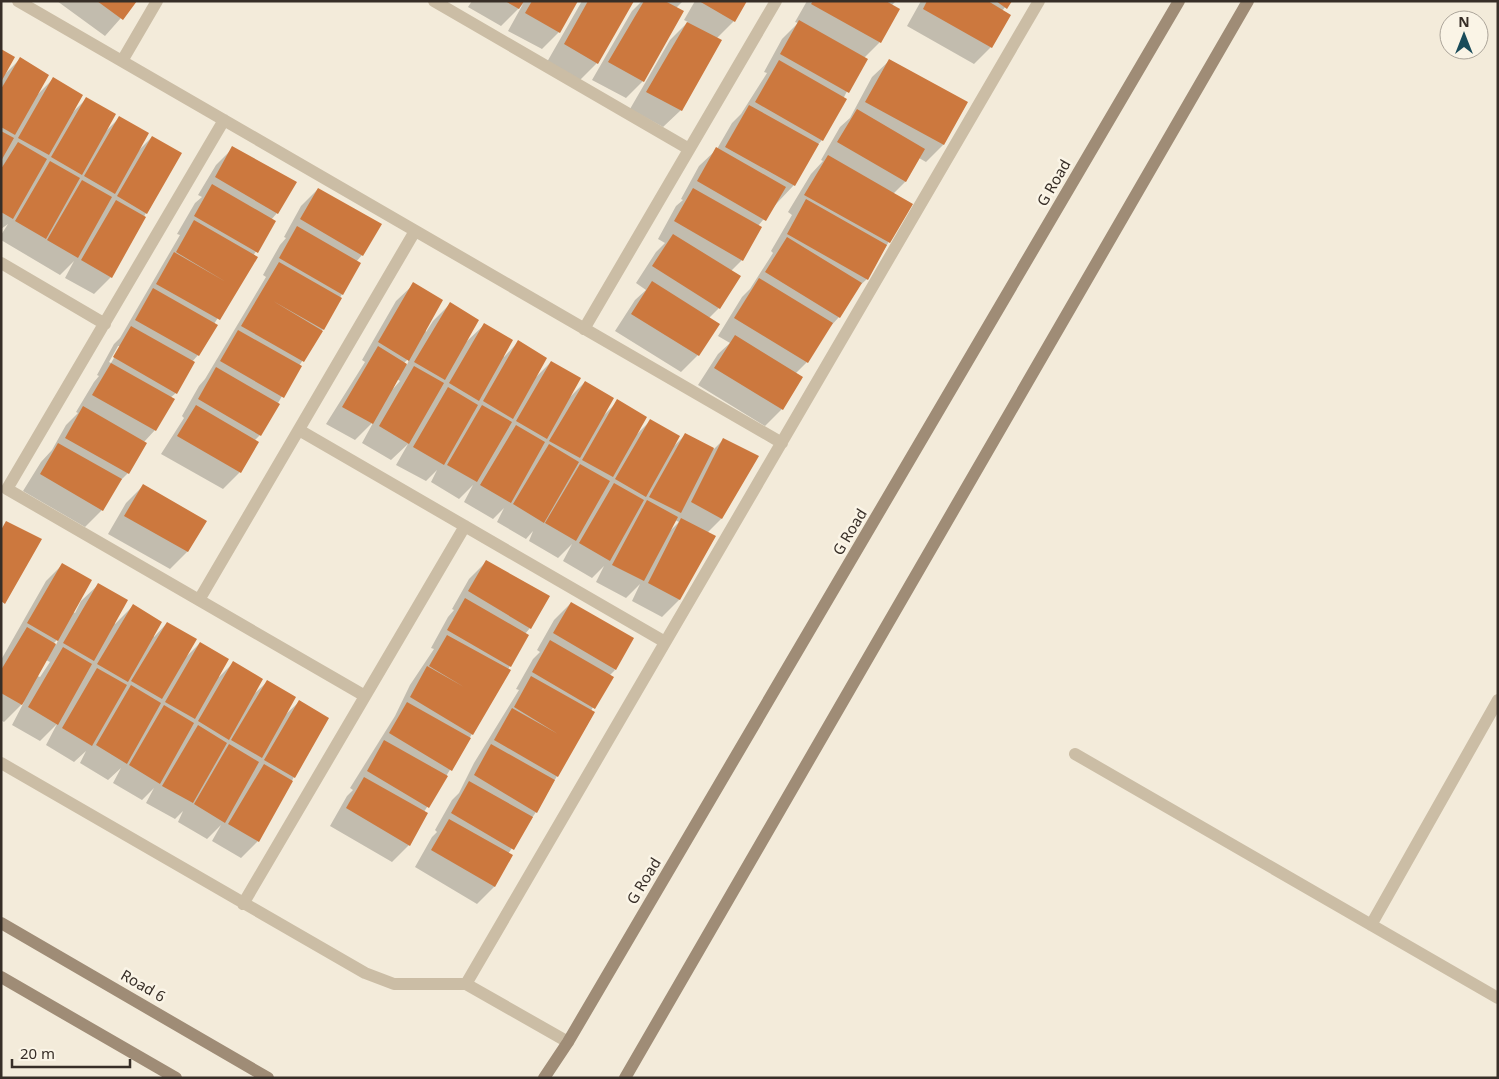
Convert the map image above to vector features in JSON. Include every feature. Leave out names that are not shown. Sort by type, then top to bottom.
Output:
[{"type":"street","points":[[18,1],[782,443]]},
{"type":"street","points":[[122,61],[157,1]]},
{"type":"street","points":[[434,1],[689,149]]},
{"type":"street","points":[[584,329],[776,1]]},
{"type":"street","points":[[466,984],[1039,1]]},
{"type":"street","name":"G Road","points":[[544,1078],[568,1042],[1179,1]]},
{"type":"street","points":[[625,1078],[1248,1]]},
{"type":"street","points":[[224,120],[105,324],[4,488],[365,696]]},
{"type":"street","points":[[199,600],[415,231]]},
{"type":"street","points":[[1,263],[105,324]]},
{"type":"street","points":[[299,430],[665,642]]},
{"type":"street","points":[[243,904],[465,526]]},
{"type":"street","points":[[1371,925],[1498,700]]},
{"type":"street","points":[[1075,754],[1498,998]]},
{"type":"street","points":[[1,764],[365,974],[394,984],[466,984],[568,1042]]},
{"type":"street","name":"Road 6","points":[[1,923],[268,1078]]},
{"type":"street","points":[[1,977],[176,1078]]},
{"type":"building","points":[[97,1],[137,1],[123,20]]},
{"type":"building","points":[[505,1],[524,1],[519,9]]},
{"type":"building","points":[[532,1],[578,1],[560,33],[525,13]]},
{"type":"building","points":[[588,1],[634,1],[598,64],[564,44]]},
{"type":"building","points":[[644,1],[665,1],[684,11],[644,82],[608,62]]},
{"type":"building","points":[[699,1],[747,1],[735,22]]},
{"type":"building","points":[[813,1],[886,1],[900,9],[881,43],[811,4]]},
{"type":"building","points":[[927,1],[988,1],[1011,15],[992,48],[923,9]]},
{"type":"building","points":[[996,1],[1012,1],[1007,9]]},
{"type":"building","points":[[799,20],[868,59],[849,93],[780,54]]},
{"type":"building","points":[[687,22],[722,40],[682,111],[646,92]]},
{"type":"building","points":[[1,49],[15,57],[1,82]]},
{"type":"building","points":[[20,57],[49,75],[15,135],[1,127],[1,89]]},
{"type":"building","points":[[889,59],[968,102],[944,145],[865,102]]},
{"type":"building","points":[[779,60],[847,99],[823,141],[755,102]]},
{"type":"building","points":[[53,77],[83,95],[49,155],[18,138]]},
{"type":"building","points":[[86,97],[116,114],[82,175],[51,157]]},
{"type":"building","points":[[749,105],[819,144],[795,186],[725,147]]},
{"type":"building","points":[[857,109],[925,149],[906,182],[837,142]]},
{"type":"building","points":[[119,116],[149,133],[115,194],[84,176]]},
{"type":"building","points":[[1,131],[14,138],[1,161]]},
{"type":"building","points":[[152,136],[182,153],[147,214],[117,196]]},
{"type":"building","points":[[18,142],[47,159],[13,219],[1,212],[1,169]]},
{"type":"building","points":[[232,146],[297,182],[278,214],[215,177]]},
{"type":"building","points":[[716,147],[786,187],[766,221],[697,181]]},
{"type":"building","points":[[828,155],[913,204],[890,243],[804,195]]},
{"type":"building","points":[[50,161],[80,178],[46,239],[15,221]]},
{"type":"building","points":[[82,180],[112,197],[78,258],[47,240]]},
{"type":"building","points":[[212,184],[276,221],[258,253],[194,216]]},
{"type":"building","points":[[318,188],[382,224],[363,256],[300,219]]},
{"type":"building","points":[[693,188],[762,227],[743,261],[674,221]]},
{"type":"building","points":[[806,199],[887,245],[868,280],[787,234]]},
{"type":"building","points":[[116,200],[146,217],[112,278],[81,260]]},
{"type":"building","points":[[194,220],[258,257],[220,320],[156,284],[174,252],[226,282],[176,252]]},
{"type":"building","points":[[297,226],[361,263],[343,295],[279,258]]},
{"type":"building","points":[[673,234],[741,276],[720,309],[652,266]]},
{"type":"building","points":[[787,237],[862,283],[840,318],[765,272]]},
{"type":"building","points":[[279,262],[342,298],[324,330],[273,301],[323,331],[304,362],[241,326]]},
{"type":"building","points":[[759,278],[833,323],[808,363],[734,318]]},
{"type":"building","points":[[652,281],[720,324],[699,356],[631,314]]},
{"type":"building","points":[[413,282],[443,300],[409,361],[378,342]]},
{"type":"building","points":[[153,288],[218,325],[199,356],[135,320]]},
{"type":"building","points":[[450,302],[479,320],[445,380],[414,362]]},
{"type":"building","points":[[484,323],[513,340],[479,401],[449,383]]},
{"type":"building","points":[[131,326],[195,362],[177,394],[113,357]]},
{"type":"building","points":[[238,330],[302,366],[284,398],[220,361]]},
{"type":"building","points":[[735,335],[803,377],[783,410],[714,368]]},
{"type":"building","points":[[518,340],[547,358],[513,419],[483,401]]},
{"type":"building","points":[[378,346],[407,364],[373,424],[342,407]]},
{"type":"building","points":[[551,361],[581,378],[547,439],[516,421]]},
{"type":"building","points":[[111,363],[175,399],[156,431],[92,395]]},
{"type":"building","points":[[414,366],[444,383],[409,444],[379,426]]},
{"type":"building","points":[[216,367],[280,404],[261,436],[198,399]]},
{"type":"building","points":[[585,381],[614,398],[580,458],[549,441]]},
{"type":"building","points":[[448,387],[478,405],[444,465],[413,447]]},
{"type":"building","points":[[617,399],[647,417],[613,477],[582,460]]},
{"type":"building","points":[[196,405],[259,442],[241,473],[177,436]]},
{"type":"building","points":[[482,405],[512,422],[477,482],[447,465]]},
{"type":"building","points":[[83,406],[147,443],[129,474],[65,438]]},
{"type":"building","points":[[650,419],[680,436],[646,497],[615,479]]},
{"type":"building","points":[[516,425],[545,442],[511,503],[480,485]]},
{"type":"building","points":[[685,433],[714,448],[681,513],[649,497]]},
{"type":"building","points":[[723,438],[759,456],[722,519],[691,502]]},
{"type":"building","points":[[58,443],[122,479],[103,511],[40,474]]},
{"type":"building","points":[[549,444],[579,462],[544,523],[513,504]]},
{"type":"building","points":[[580,464],[610,481],[576,541],[545,523]]},
{"type":"building","points":[[614,483],[644,500],[610,561],[579,543]]},
{"type":"building","points":[[143,484],[207,521],[188,552],[124,516]]},
{"type":"building","points":[[647,500],[678,517],[644,581],[612,565]]},
{"type":"building","points":[[681,518],[716,536],[680,600],[648,583]]},
{"type":"building","points":[[6,521],[42,539],[5,604],[1,601],[1,530]]},
{"type":"building","points":[[486,560],[550,596],[531,629],[468,591]]},
{"type":"building","points":[[62,563],[92,580],[58,641],[27,623]]},
{"type":"building","points":[[98,583],[128,600],[94,661],[63,643]]},
{"type":"building","points":[[465,598],[529,635],[511,667],[447,630]]},
{"type":"building","points":[[571,602],[634,638],[616,670],[553,633]]},
{"type":"building","points":[[133,604],[162,622],[128,682],[97,664]]},
{"type":"building","points":[[167,622],[197,639],[162,699],[131,681]]},
{"type":"building","points":[[27,627],[56,644],[22,705],[1,693],[1,670]]},
{"type":"building","points":[[447,635],[511,670],[473,735],[410,697],[427,666],[464,687],[429,666]]},
{"type":"building","points":[[550,640],[614,677],[595,709],[532,672]]},
{"type":"building","points":[[200,642],[229,659],[195,719],[165,702]]},
{"type":"building","points":[[63,647],[92,664],[58,725],[28,707]]},
{"type":"building","points":[[233,661],[263,679],[229,740],[198,721]]},
{"type":"building","points":[[97,668],[127,685],[92,746],[62,728]]},
{"type":"building","points":[[531,676],[595,712],[558,777],[494,740],[512,708],[558,734],[514,707]]},
{"type":"building","points":[[267,680],[296,697],[262,758],[231,740]]},
{"type":"building","points":[[131,685],[161,703],[127,764],[96,745]]},
{"type":"building","points":[[299,700],[329,718],[295,778],[264,760]]},
{"type":"building","points":[[407,702],[471,738],[452,771],[389,733]]},
{"type":"building","points":[[164,705],[194,723],[160,784],[129,765]]},
{"type":"building","points":[[198,725],[227,743],[193,803],[162,786]]},
{"type":"building","points":[[384,740],[448,776],[429,808],[367,771]]},
{"type":"building","points":[[229,744],[259,762],[225,823],[194,804]]},
{"type":"building","points":[[491,744],[555,780],[537,813],[474,775]]},
{"type":"building","points":[[264,764],[293,781],[259,842],[228,824]]},
{"type":"building","points":[[364,777],[428,813],[410,846],[346,808]]},
{"type":"building","points":[[469,781],[533,817],[514,850],[451,813]]},
{"type":"building","points":[[449,819],[513,855],[495,887],[431,850]]}]
